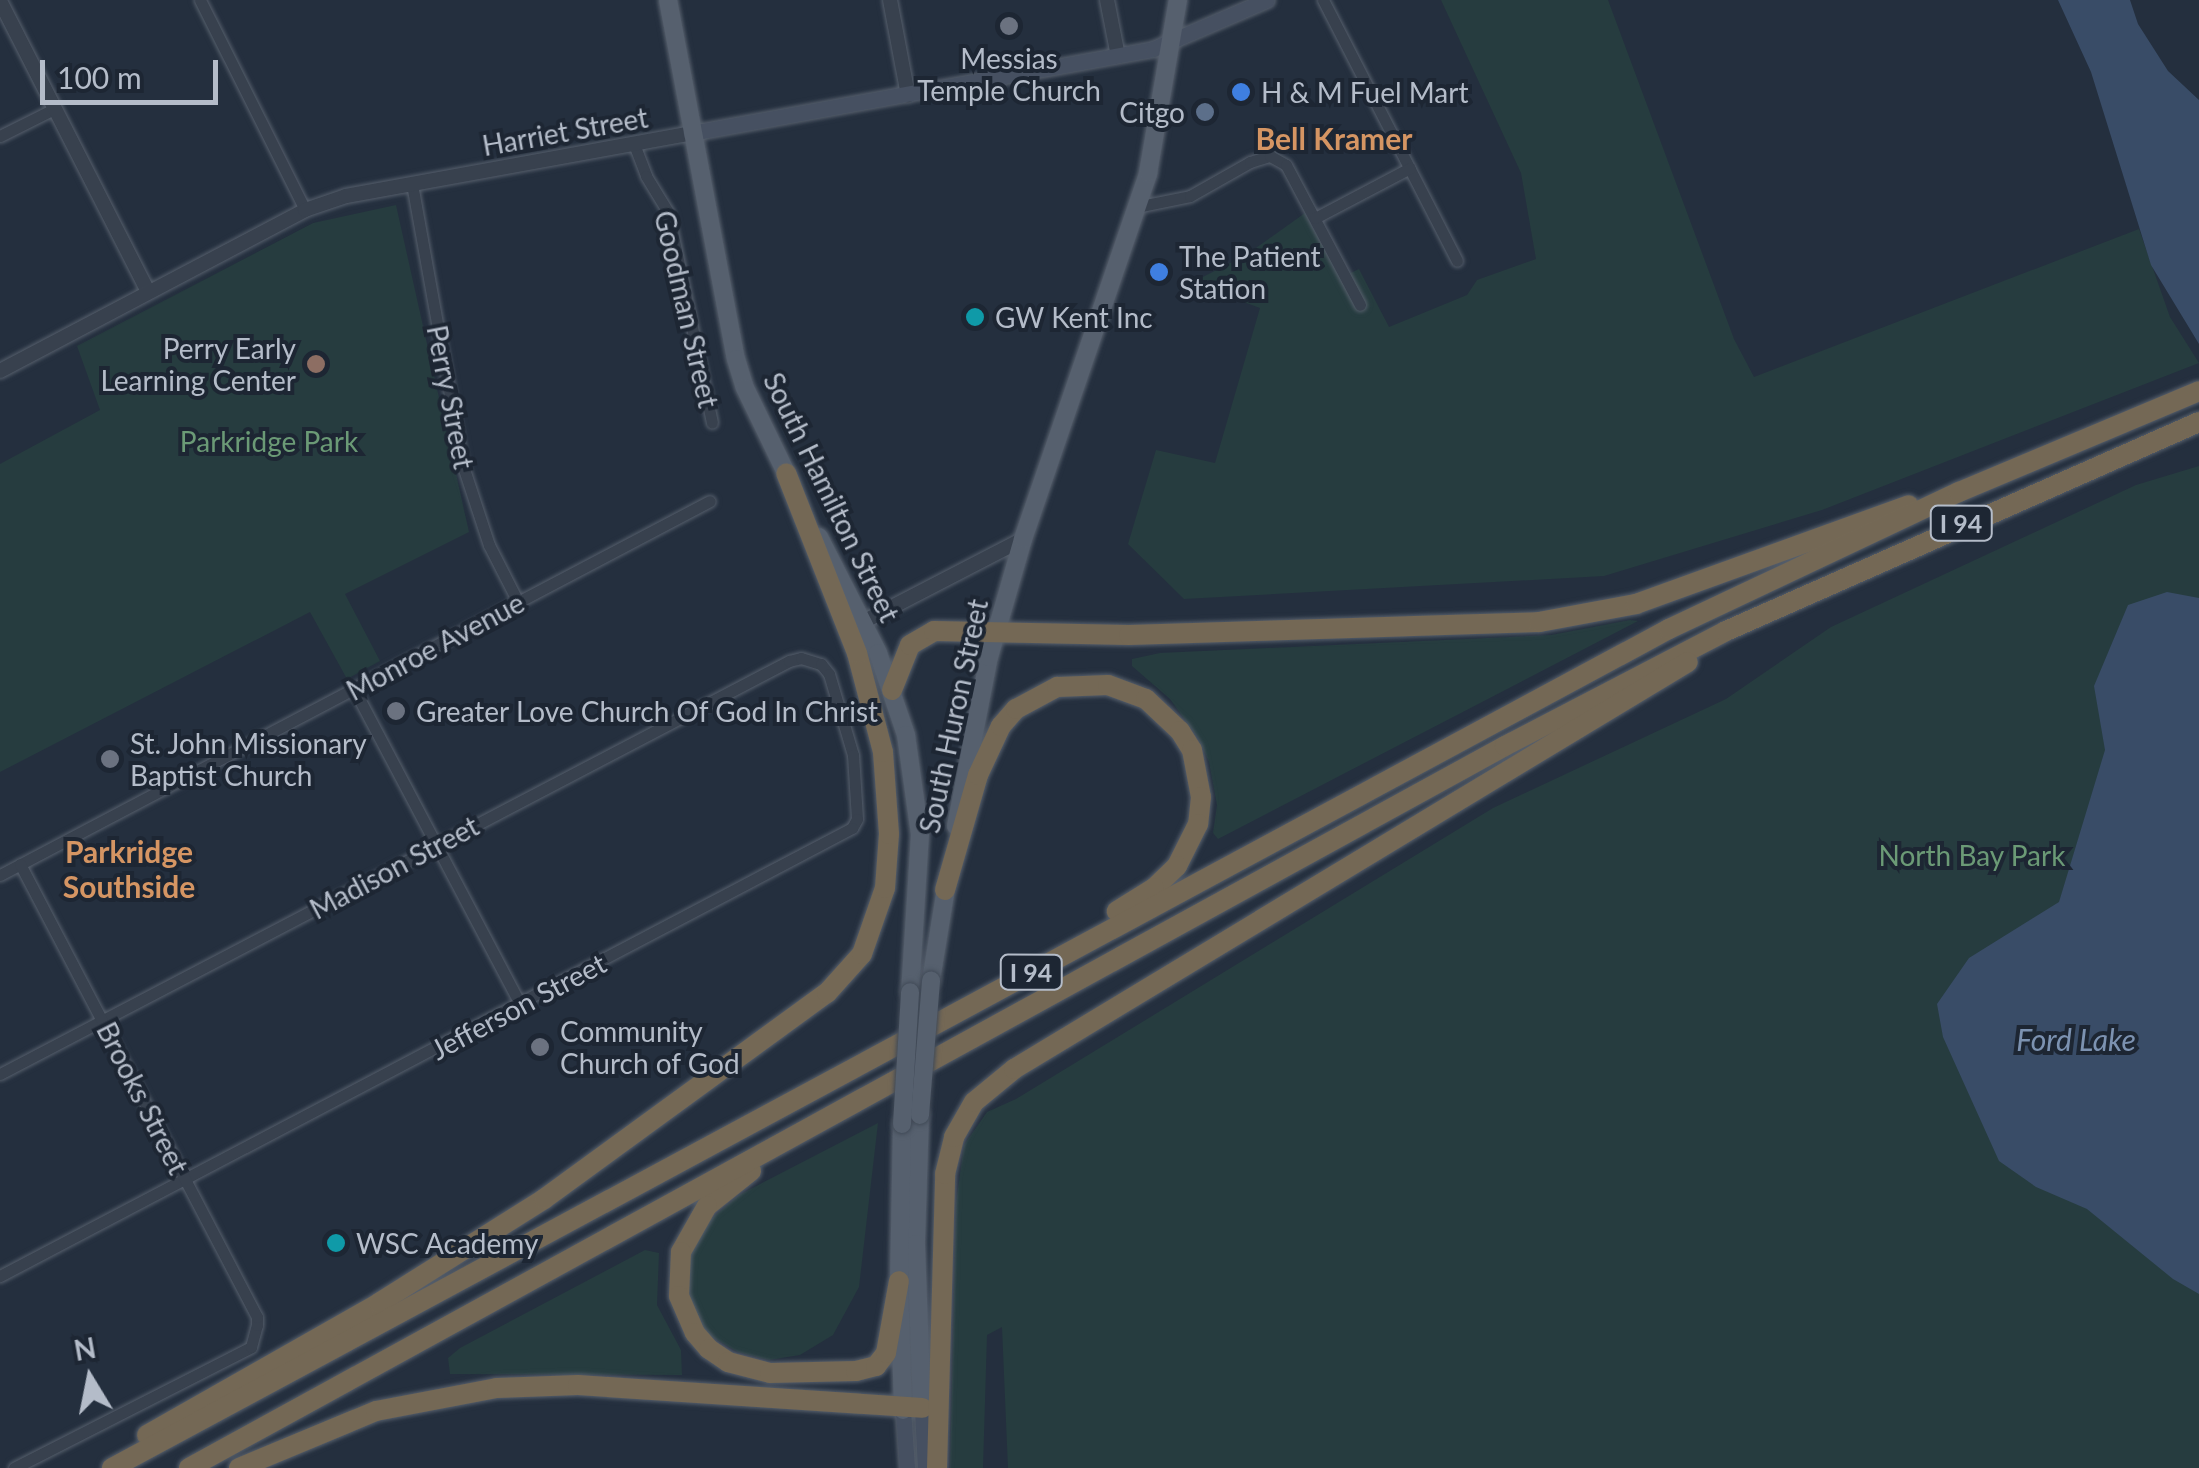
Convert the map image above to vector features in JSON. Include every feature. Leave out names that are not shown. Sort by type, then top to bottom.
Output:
[{"type":"highway","name":"I 94","points":[[112,1468],[1634,647],[1960,492],[2199,391]]},
{"type":"highway","name":"I 94","points":[[189,1468],[1505,746],[1726,632],[2199,422]]},
{"type":"highway","points":[[103,1468],[151,1432],[379,1303],[544,1199],[827,992],[862,954],[881,909],[888,864],[883,752],[857,653],[786,472]]},
{"type":"highway","points":[[892,690],[904,654],[921,636],[949,629],[1128,635],[1539,622],[1636,604],[1870,516],[1960,492]]},
{"type":"highway","points":[[937,1468],[945,1174],[964,1117],[991,1085],[1509,767],[1674,674],[1726,632]]},
{"type":"highway","points":[[946,890],[978,776],[1001,726],[1026,703],[1058,687],[1084,683],[1127,690],[1164,712],[1192,750],[1200,784],[1198,824],[1177,866],[1076,947]]},
{"type":"highway","points":[[783,1144],[707,1206],[687,1236],[678,1271],[679,1296],[694,1333],[728,1362],[752,1371],[866,1368],[879,1364],[886,1354],[898,1281]]},
{"type":"highway","points":[[239,1468],[376,1411],[497,1388],[578,1385],[913,1409]]},
{"type":"main road","name":"South Hamilton Street","points":[[668,0],[736,359],[745,388],[864,622],[892,690],[915,780],[919,899]]},
{"type":"main road","name":"South Huron Street","points":[[907,1468],[913,1409],[920,1114],[931,980],[966,758],[1023,540],[1136,207],[1160,121],[1178,0]]},
{"type":"main road","name":"Harriet Street","points":[[692,133],[1118,56],[1173,42],[1267,0]]},
{"type":"main road","name":"South Huron Street","points":[[919,899],[902,1124],[898,1281],[913,1409],[926,1468]]},
{"type":"street","points":[[0,0],[148,292]]},
{"type":"street","points":[[200,0],[305,210]]},
{"type":"street","points":[[890,0],[908,95]]},
{"type":"street","points":[[1107,0],[1118,56]]},
{"type":"street","points":[[1322,0],[1458,260]]},
{"type":"street","points":[[0,136],[54,109]]},
{"type":"street","name":"Harriet Street","points":[[0,371],[305,210],[346,196],[692,133]]},
{"type":"street","name":"Goodman Street","points":[[634,144],[646,176],[668,212],[712,422]]},
{"type":"street","points":[[1136,207],[1190,196],[1250,162],[1270,156],[1286,165],[1360,305]]},
{"type":"street","points":[[1315,218],[1410,168]]},
{"type":"street","name":"Perry Street","points":[[412,184],[462,463],[489,545],[518,602]]},
{"type":"street","name":"Monroe Avenue","points":[[0,875],[710,501]]},
{"type":"street","points":[[864,622],[1023,540]]},
{"type":"street","name":"Jefferson Street","points":[[0,1276],[852,828],[858,819],[853,754],[836,690],[821,664],[801,658],[789,661]]},
{"type":"street","name":"Madison Street","points":[[0,1074],[789,661]]},
{"type":"street","points":[[354,690],[520,1004]]},
{"type":"street","name":"Brooks Street","points":[[14,1468],[250,1347],[257,1317],[20,864]]},
{"type":"green space","points":[[1441,0],[1608,0],[1734,339],[1754,377],[2139,229],[2170,317],[2199,363],[1822,510],[1604,576],[1184,599],[1128,544],[1156,450],[1215,463],[1260,308],[1191,283],[1246,255],[1305,213],[1340,278],[1359,269],[1389,327],[1467,295],[1477,280],[1536,259],[1521,173]]},
{"type":"green space","name":"Parkridge Park","points":[[396,205],[469,532],[345,594],[380,661],[347,679],[310,612],[0,772],[0,464],[100,410],[77,346],[313,223]]},
{"type":"green space","name":"North Bay Park","points":[[2199,466],[2199,1468],[1008,1468],[1002,1327],[987,1335],[983,1468],[950,1468],[956,1203],[964,1145],[987,1112],[1016,1099],[1493,808],[1726,699],[1831,627],[2136,485]]},
{"type":"green space","points":[[1638,621],[1218,839],[1213,833],[1217,805],[1209,762],[1198,738],[1170,699],[1132,666],[1132,659],[1160,653],[1551,635]]},
{"type":"green space","points":[[878,1123],[859,1287],[833,1335],[800,1355],[769,1360],[738,1352],[707,1334],[689,1302],[689,1256],[705,1224],[739,1195]]},
{"type":"green space","points":[[645,1250],[659,1253],[657,1305],[681,1350],[682,1375],[450,1374],[448,1358],[460,1348]]},
{"type":"water","points":[[2058,0],[2130,0],[2138,24],[2168,71],[2199,100],[2199,344],[2151,265],[2091,72]]},
{"type":"water","name":"Ford Lake","points":[[2167,592],[2199,598],[2199,1294],[2173,1279],[2087,1209],[2036,1187],[1999,1161],[1943,1037],[1937,1004],[1969,958],[2059,902],[2105,750],[2094,686],[2128,605]]},
{"type":"place","name":"Messias Temple Church","points":[[1009,26]]},
{"type":"place","name":"H & M Fuel Mart","points":[[1241,92]]},
{"type":"place","name":"Citgo","points":[[1205,112]]},
{"type":"place","name":"The Patient Station","points":[[1159,272]]},
{"type":"place","name":"GW Kent Inc","points":[[975,317]]},
{"type":"place","name":"Perry Early Learning Center","points":[[316,364]]},
{"type":"place","name":"Greater Love Church Of God In Christ","points":[[396,711]]},
{"type":"place","name":"St. John Missionary Baptist Church","points":[[110,759]]},
{"type":"place","name":"Community Church of God","points":[[540,1047]]},
{"type":"place","name":"WSC Academy","points":[[336,1243]]},
{"type":"district","name":"Bell Kramer","points":[[1334,138]]},
{"type":"district","name":"Parkridge Southside","points":[[129,868]]}]
